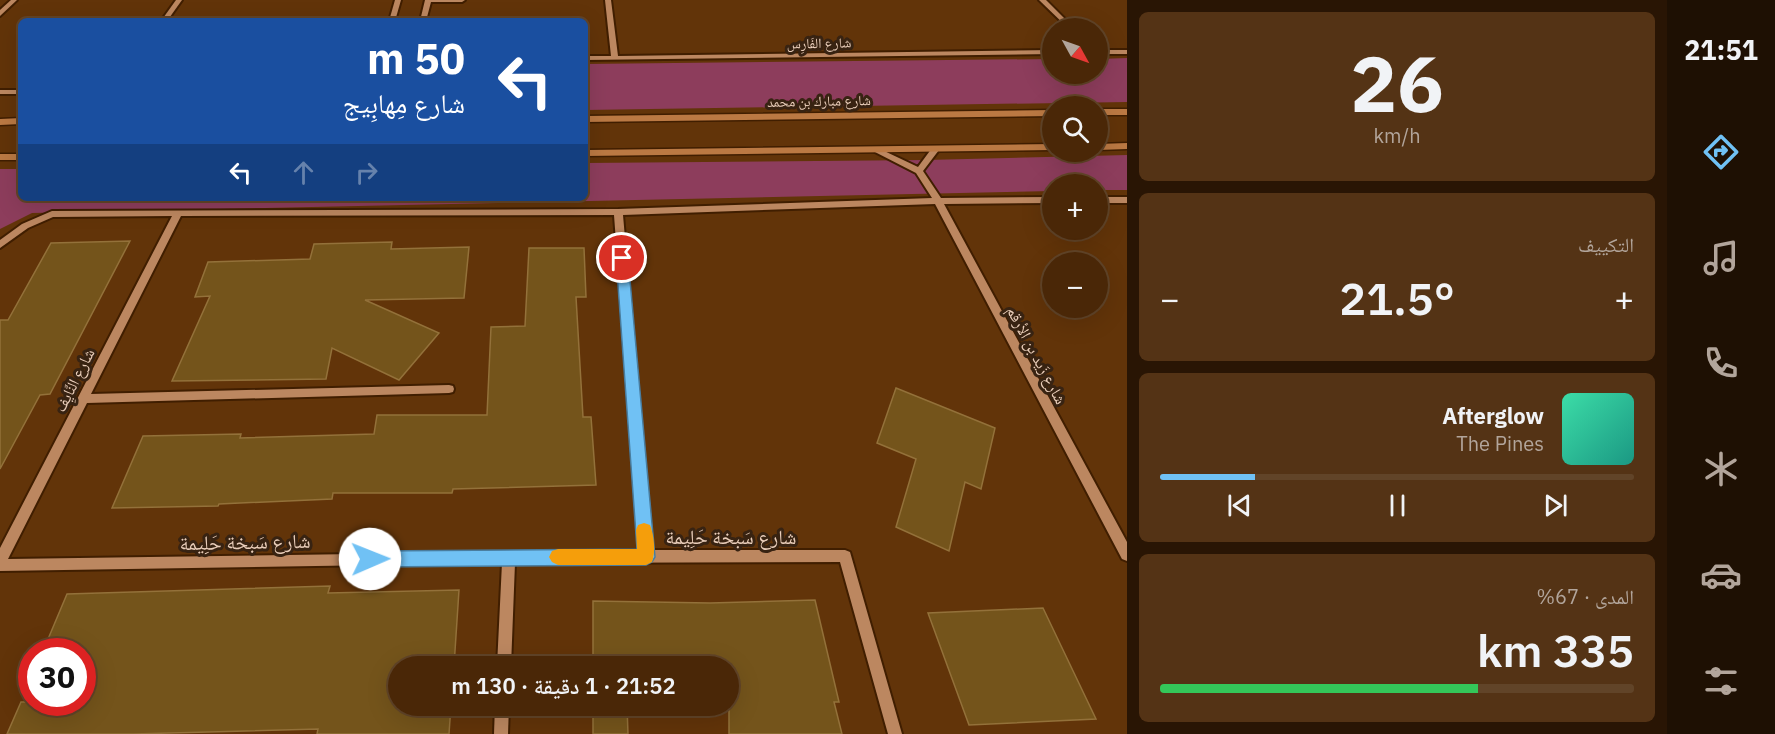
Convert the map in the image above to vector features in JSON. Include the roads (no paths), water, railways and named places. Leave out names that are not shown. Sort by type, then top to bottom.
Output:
[{"type":"main road","points":[[1108,112],[1127,112]]},
{"type":"main road","name":"شارع مبارك بن محمد","points":[[588,119],[1042,113]]},
{"type":"main road","points":[[0,122],[18,121]]},
{"type":"main road","points":[[1108,147],[1127,146]]},
{"type":"main road","points":[[588,153],[1042,147]]},
{"type":"main road","points":[[0,157],[18,157]]},
{"type":"street","points":[[0,14],[14,0]]},
{"type":"street","points":[[166,18],[179,0]]},
{"type":"street","points":[[393,18],[398,0]]},
{"type":"street","points":[[424,18],[428,0],[462,0]]},
{"type":"street","points":[[608,0],[615,58]]},
{"type":"street","points":[[1042,0],[1061,18]]},
{"type":"street","name":"شارع الفَارِس","points":[[588,58],[1042,52]]},
{"type":"street","points":[[1108,52],[1127,52]]},
{"type":"street","points":[[0,92],[18,92]]},
{"type":"street","points":[[877,151],[919,171],[935,150]]},
{"type":"street","name":"شارع زَيد بن الأرقم","points":[[919,171],[938,201],[1127,555]]},
{"type":"street","points":[[0,245],[25,226],[52,214],[618,213],[938,201],[1042,200]]},
{"type":"street","points":[[1108,200],[1127,200]]},
{"type":"street","points":[[618,213],[646,557]]},
{"type":"street","name":"شارع النَّايِف","points":[[0,563],[178,214]]},
{"type":"street","points":[[83,399],[449,389]]},
{"type":"street","name":"شارع سَبخة حَلِيمة","points":[[0,563],[845,556],[895,734]]},
{"type":"street","points":[[504,656],[509,557]]},
{"type":"street","points":[[501,734],[502,716]]}]
